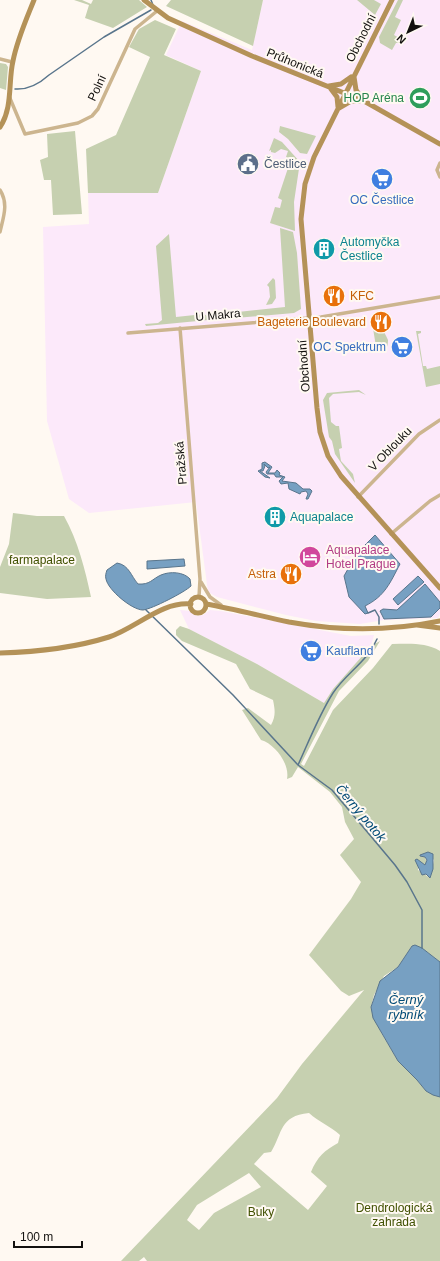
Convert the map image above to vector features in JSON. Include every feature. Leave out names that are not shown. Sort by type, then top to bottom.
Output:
[{"type":"street","points":[[0,127],[7,110],[12,62],[18,41],[34,0]]},
{"type":"street","name":"Průhonická","points":[[144,0],[157,11],[219,42],[364,101],[440,144]]},
{"type":"street","name":"Obchodní","points":[[392,0],[310,165],[302,201],[302,231],[320,432],[332,464],[358,497],[440,588]]},
{"type":"street","name":"Polní","points":[[9,96],[25,134],[74,124],[92,116],[98,109],[135,29],[157,11]]},
{"type":"street","points":[[0,59],[12,62]]},
{"type":"street","points":[[328,86],[341,84],[354,75],[356,90],[364,101]]},
{"type":"street","points":[[328,86],[336,95],[339,108],[352,101],[364,101]]},
{"type":"street","points":[[440,163],[437,170],[440,177]]},
{"type":"street","points":[[0,190],[5,201],[0,232]]},
{"type":"street","name":"U Makra","points":[[128,333],[310,317],[440,297]]},
{"type":"street","name":"Pražská","points":[[180,328],[200,579],[199,597]]},
{"type":"street","name":"V Oblouku","points":[[358,497],[419,434],[440,420]]},
{"type":"street","points":[[391,534],[430,501],[440,495]]},
{"type":"street","points":[[200,579],[204,589],[210,597],[226,607]]},
{"type":"street","points":[[206,604],[203,610],[198,612],[193,610],[191,604],[194,598],[199,597],[204,600],[206,604],[226,607],[289,622],[331,628],[358,629],[416,625],[440,621]]},
{"type":"street","points":[[0,653],[53,649],[109,637],[154,614],[177,605],[191,604]]},
{"type":"street","points":[[416,625],[440,628]]},
{"type":"shaded area","points":[[263,0],[440,0],[440,614],[438,618],[384,620],[360,624],[316,621],[286,615],[217,597],[208,592],[196,502],[89,513],[69,499],[47,421],[43,227],[89,224],[88,193],[158,193],[201,71],[166,55],[182,21],[252,50]]},
{"type":"shaded area","points":[[180,610],[190,611],[197,616],[203,615],[210,610],[221,611],[351,636],[374,635],[371,646],[363,657],[333,689],[324,703],[257,664],[189,629]]},
{"type":"green space","points":[[74,0],[82,0],[91,4],[93,0],[139,0],[147,7],[113,28],[85,18],[89,5]]},
{"type":"green space","points":[[171,0],[263,0],[253,46],[166,6]]},
{"type":"green space","points":[[357,0],[374,0],[381,4],[375,15]]},
{"type":"green space","points":[[398,0],[403,0],[395,17],[401,20],[394,35],[401,39],[401,43],[396,43],[392,50],[380,43],[379,37]]},
{"type":"green space","points":[[155,20],[176,29],[164,55],[201,71],[158,193],[88,193],[86,149],[116,135],[150,57],[129,47],[139,29]]},
{"type":"green space","points":[[0,63],[6,64],[8,67],[6,90],[0,88]]},
{"type":"green space","points":[[280,126],[316,136],[307,154],[300,153],[288,139],[279,132]]},
{"type":"green space","points":[[75,131],[82,214],[53,215],[51,180],[44,180],[40,160],[48,157],[47,134]]},
{"type":"green space","points":[[274,138],[282,142],[300,162],[294,202],[295,231],[270,223],[275,207],[280,208],[282,200],[278,198],[291,159],[286,157],[288,151],[281,149],[275,153],[271,152],[271,150],[269,151]]},
{"type":"green space","points":[[280,228],[293,232],[297,253],[301,309],[294,313],[235,318],[234,315],[238,312],[285,307]]},
{"type":"green space","points":[[169,234],[176,317],[204,314],[207,316],[208,320],[146,326],[145,324],[158,323],[162,320],[156,246]]},
{"type":"green space","points":[[273,278],[275,280],[276,298],[272,304],[266,305],[270,297],[269,287],[267,285]]},
{"type":"green space","points":[[372,322],[380,327],[388,340],[386,349],[380,353],[377,353]]},
{"type":"green space","points":[[416,331],[421,331],[421,333],[418,334],[423,366],[426,366],[427,369],[440,366],[440,384],[426,387]]},
{"type":"green space","points":[[359,390],[366,395],[359,392],[333,394],[329,398],[331,422],[336,426],[339,426],[342,448],[339,449],[341,461],[353,474],[355,483],[335,454],[332,441],[329,437],[323,400],[327,393]]},
{"type":"green space","name":"farmapalace","points":[[13,513],[37,516],[64,516],[80,555],[91,597],[47,599],[0,593],[0,567],[9,544]]},
{"type":"green space","name":"Dendrologická zahrada","points":[[180,626],[189,629],[257,664],[324,703],[333,689],[371,646],[380,641],[368,661],[339,691],[301,764],[304,766],[333,710],[373,668],[392,644],[423,645],[440,651],[440,962],[426,951],[412,946],[398,967],[384,976],[374,995],[371,1007],[382,1034],[398,1061],[426,1091],[440,1097],[440,1261],[147,1261],[144,1257],[139,1261],[121,1261],[277,1098],[302,1064],[364,990],[349,996],[341,991],[309,955],[351,899],[361,882],[340,855],[354,839],[345,822],[342,807],[330,792],[298,767],[292,777],[287,779],[284,761],[276,750],[261,740],[242,710],[248,708],[271,725],[275,713],[273,700],[250,689],[236,664],[182,641],[176,635],[176,630]],"holes":[[[427,853],[434,860],[430,878],[418,870],[418,860],[425,865],[427,863],[424,854]],[[309,1113],[340,1135],[338,1143],[322,1154],[311,1172],[327,1186],[308,1210],[254,1164],[264,1153],[271,1152],[283,1126],[292,1118]],[[249,1173],[261,1187],[214,1213],[199,1230],[187,1220],[197,1205]]]},
{"type":"water","points":[[265,462],[272,467],[268,473],[275,473],[277,470],[280,473],[279,475],[285,477],[282,481],[296,483],[303,489],[310,489],[312,491],[308,499],[306,499],[308,494],[306,491],[301,492],[300,494],[289,489],[288,483],[281,484],[279,481],[283,477],[276,477],[274,474],[267,474],[266,472],[270,467],[268,468],[264,464],[265,466],[263,471],[260,471],[270,478],[265,477],[258,471],[262,469],[262,463]]},
{"type":"water","points":[[375,535],[400,564],[390,583],[378,598],[365,606],[368,613],[365,614],[349,597],[344,576],[357,553]]},
{"type":"water","points":[[184,559],[185,566],[147,569],[147,561]]},
{"type":"water","points":[[117,563],[127,568],[138,584],[145,584],[161,575],[173,573],[184,575],[190,579],[191,586],[176,596],[153,607],[143,610],[138,609],[121,599],[108,583],[106,577],[107,570]]},
{"type":"water","points":[[418,576],[424,582],[398,605],[393,599]]},
{"type":"water","points":[[425,584],[440,602],[440,608],[431,617],[384,619],[380,611],[383,609],[397,610]]},
{"type":"water","points":[[428,852],[433,854],[433,869],[430,878],[426,874],[422,875],[415,860],[417,859],[425,865],[427,860],[425,857],[420,855]]},
{"type":"water","name":"Černý rybník","points":[[415,945],[422,948],[440,962],[440,1097],[426,1091],[398,1061],[373,1018],[371,1007],[380,981],[398,967],[412,946]]},
{"type":"waterway","points":[[151,0],[153,5]]},
{"type":"waterway","points":[[15,89],[37,84],[104,37],[151,10]]},
{"type":"waterway","name":"Černý potok","points":[[146,610],[233,695],[298,765],[332,790],[395,865],[407,882],[422,910],[422,948]]},
{"type":"waterway","points":[[368,613],[375,610],[379,617],[379,624]]},
{"type":"waterway","points":[[298,765],[319,719],[333,693],[368,654],[377,639]]},
{"type":"place","name":"HOP Aréna","points":[[420,98]]},
{"type":"place","name":"Čestlice","points":[[248,164]]},
{"type":"place","name":"OC Čestlice","points":[[382,179]]},
{"type":"place","name":"Automyčka Čestlice","points":[[324,249]]},
{"type":"place","name":"KFC","points":[[334,296]]},
{"type":"place","name":"Bageterie Boulevard","points":[[381,322]]},
{"type":"place","name":"OC Spektrum","points":[[402,347]]},
{"type":"place","name":"Aquapalace","points":[[275,517]]},
{"type":"place","name":"Aquapalace Hotel Prague","points":[[310,557]]},
{"type":"place","name":"Astra","points":[[291,574]]},
{"type":"place","name":"Kaufland","points":[[311,651]]},
{"type":"park label","name":"Buky","points":[[261,1212]]}]
